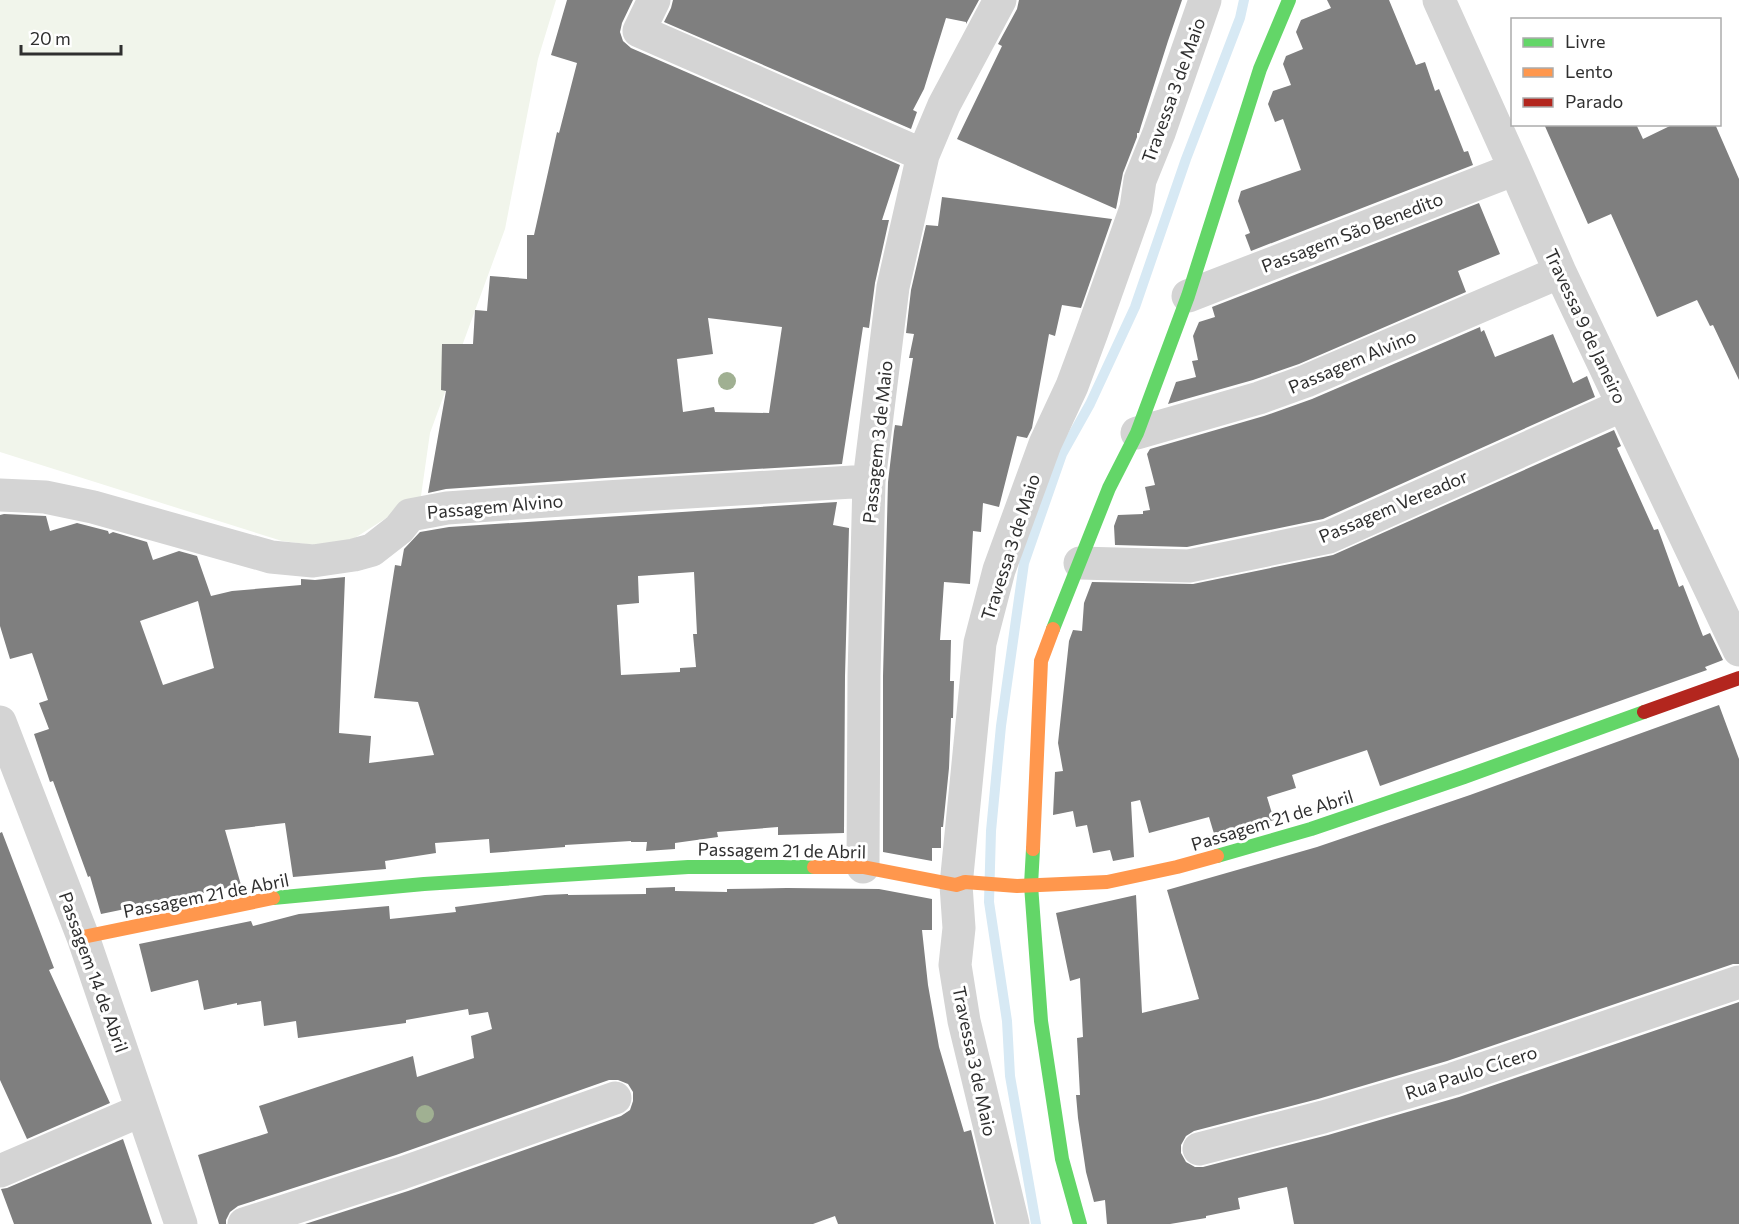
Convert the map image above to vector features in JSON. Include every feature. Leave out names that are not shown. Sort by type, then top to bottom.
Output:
[{"type":"street","points":[[654,0],[639,31],[923,154]]},
{"type":"street","name":"Passagem 3 de Maio","points":[[863,867],[864,676],[869,481],[893,287],[923,154],[944,105],[1000,0]]},
{"type":"street","name":"Travessa 3 de Maio","points":[[1013,1224],[964,1022],[955,964],[980,643],[999,570],[1045,444],[1092,332],[1136,208],[1140,180],[1159,133],[1204,0]]},
{"type":"street","points":[[1080,1224],[1062,1159],[1044,1044],[1031,885],[1041,661],[1109,488],[1137,433],[1188,296],[1260,69],[1289,0]]},
{"type":"street","name":"Travessa 9 de Janeiro","points":[[1439,0],[1560,272],[1739,650]]},
{"type":"street","name":"Passagem São Benedito","points":[[1188,296],[1515,169]]},
{"type":"street","name":"Passagem Alvino","points":[[1137,433],[1259,398],[1306,381],[1560,272]]},
{"type":"street","name":"Passagem Vereador","points":[[1080,563],[1190,566],[1329,537],[1623,405]]},
{"type":"street","name":"Passagem Alvino","points":[[0,495],[45,497],[93,507],[271,557],[313,561],[372,550],[399,529],[410,515],[447,508],[869,481]]},
{"type":"street","name":"Passagem 21 de Abril","points":[[83,937],[263,899],[424,884],[688,867],[863,867],[960,884],[1017,886],[1107,882],[1177,867],[1311,829],[1739,678]]},
{"type":"street","name":"Passagem 14 de Abril","points":[[0,722],[83,937],[181,1224]]},
{"type":"street","name":"Rua Paulo Cícero","points":[[1199,1149],[1312,1120],[1453,1079],[1739,982]]},
{"type":"street","points":[[244,1224],[402,1173],[615,1098]]},
{"type":"street","points":[[0,1171],[142,1110]]},
{"type":"shaded area","points":[[0,0],[556,0],[538,59],[505,229],[430,433],[421,496],[339,548],[282,541],[0,452]]},
{"type":"building","points":[[567,0],[633,0],[620,32],[623,41],[631,48],[900,165],[882,220],[889,220],[875,283],[869,328],[863,327],[842,464],[446,489],[428,493],[446,391],[441,390],[442,344],[473,344],[475,310],[487,311],[490,276],[527,279],[527,235],[534,235],[557,132],[559,133],[577,63],[551,55]],"holes":[[[708,318],[782,327],[769,413],[715,412],[714,407],[683,412],[677,359],[713,354]]]},
{"type":"building","points":[[673,0],[979,0],[966,24],[966,22],[946,18],[924,89],[913,110],[917,112],[911,129],[664,22]]},
{"type":"building","points":[[1019,0],[1182,0],[1139,133],[1137,133],[1123,173],[1116,209],[957,139],[1002,46],[998,44],[1017,9]]},
{"type":"building","points":[[1327,0],[1389,0],[1416,65],[1425,62],[1435,91],[1439,89],[1464,152],[1468,151],[1473,165],[1251,251],[1245,235],[1250,233],[1238,201],[1241,191],[1301,170],[1283,119],[1275,122],[1268,104],[1273,91],[1291,85],[1283,64],[1286,56],[1303,49],[1296,32],[1301,20],[1331,8]]},
{"type":"building","points":[[1545,126],[1637,126],[1643,139],[1670,126],[1716,126],[1739,179],[1739,380],[1713,325],[1710,326],[1697,300],[1657,317],[1611,214],[1588,224]]},
{"type":"building","points":[[942,197],[1112,219],[1081,308],[1062,305],[1055,336],[1049,334],[1032,428],[1027,438],[1017,436],[999,507],[983,503],[981,532],[973,531],[970,584],[944,582],[940,640],[951,640],[950,681],[954,681],[953,718],[951,718],[949,768],[943,827],[941,827],[941,848],[932,848],[932,861],[883,852],[883,676],[888,482],[895,425],[902,426],[913,358],[909,358],[914,334],[906,333],[911,290],[926,225],[938,226]]},
{"type":"building","points":[[1479,203],[1500,254],[1458,271],[1466,292],[1299,364],[1253,380],[1168,404],[1176,382],[1196,377],[1192,361],[1198,360],[1193,336],[1199,322],[1215,317],[1212,307]]},
{"type":"building","points":[[1480,327],[1481,332],[1484,330],[1495,357],[1553,334],[1573,383],[1587,376],[1595,397],[1323,519],[1187,547],[1115,545],[1114,526],[1118,515],[1143,514],[1143,511],[1150,510],[1145,487],[1155,485],[1147,454],[1150,449],[1264,416],[1312,399]]},
{"type":"building","points":[[1614,430],[1621,446],[1617,448],[1654,530],[1658,529],[1679,587],[1683,585],[1703,636],[1710,633],[1723,660],[1705,667],[1707,670],[1380,786],[1367,750],[1292,775],[1296,788],[1267,797],[1274,820],[1215,837],[1209,817],[1149,833],[1140,800],[1131,802],[1134,857],[1113,861],[1110,850],[1093,853],[1087,825],[1076,827],[1073,811],[1053,815],[1055,772],[1063,771],[1058,743],[1069,641],[1073,630],[1082,631],[1084,603],[1092,582],[1193,584],[1333,555]]},
{"type":"building","points":[[837,502],[833,525],[849,528],[844,833],[778,835],[778,827],[717,832],[718,837],[675,843],[675,849],[646,851],[647,842],[631,841],[490,853],[489,839],[435,843],[436,853],[385,861],[386,869],[293,877],[285,823],[225,830],[241,885],[101,914],[90,876],[88,877],[53,781],[50,782],[34,734],[49,729],[39,703],[48,700],[32,653],[10,659],[0,626],[0,515],[46,516],[50,531],[77,523],[108,531],[109,534],[113,532],[147,542],[153,560],[179,551],[197,556],[211,596],[232,591],[301,585],[301,579],[345,577],[339,733],[371,736],[369,763],[434,755],[418,702],[374,698],[395,565],[401,566],[404,549],[420,532],[449,527]],"holes":[[[694,572],[697,634],[693,634],[696,667],[680,668],[680,672],[621,675],[617,605],[639,603],[638,576]],[[198,601],[214,668],[163,685],[140,621]]]},
{"type":"building","points":[[1719,705],[1739,759],[1739,964],[1733,964],[1447,1061],[1318,1099],[1194,1131],[1186,1136],[1181,1145],[1181,1153],[1186,1162],[1195,1167],[1203,1167],[1328,1135],[1459,1097],[1739,1002],[1739,1224],[1294,1224],[1287,1187],[1238,1198],[1240,1209],[1206,1216],[1206,1218],[1170,1224],[1107,1224],[1105,1200],[1094,1202],[1086,1172],[1078,1118],[1076,1095],[1080,1095],[1077,1038],[1083,1037],[1080,978],[1070,981],[1056,913],[1136,895],[1142,1013],[1199,999],[1167,890],[1317,847],[1470,795]]},
{"type":"building","points":[[2,832],[54,968],[49,970],[110,1103],[27,1139],[0,1080],[0,833]]},
{"type":"building","points":[[675,887],[675,891],[727,892],[727,889],[879,889],[932,899],[932,930],[922,930],[928,985],[939,1047],[964,1132],[971,1130],[994,1224],[838,1224],[835,1216],[813,1224],[305,1224],[408,1191],[621,1116],[630,1110],[633,1092],[628,1084],[618,1080],[609,1080],[396,1155],[238,1206],[230,1212],[226,1224],[219,1224],[198,1155],[268,1133],[259,1106],[413,1056],[417,1077],[474,1058],[471,1036],[492,1029],[488,1012],[469,1015],[468,1009],[406,1020],[406,1023],[298,1038],[296,1021],[264,1026],[261,1001],[204,1010],[198,980],[151,992],[139,944],[251,921],[253,926],[299,914],[389,906],[390,919],[456,912],[455,907],[545,895],[646,894],[646,888]]},
{"type":"building","points":[[123,1139],[152,1224],[14,1224],[1,1189]]},
{"type":"waterway","points":[[1036,1224],[1010,1076],[1007,1021],[989,902],[991,831],[1001,726],[1024,563],[1062,454],[1090,404],[1135,307],[1186,159],[1240,18],[1244,0]]},
{"type":"traffic: fast","points":[[1053,629],[1109,488],[1137,433],[1188,296],[1260,69],[1289,0]]},
{"type":"traffic: fast","points":[[1217,856],[1311,829],[1644,712]]},
{"type":"traffic: fast","points":[[1033,849],[1031,885],[1041,1021],[1062,1159],[1080,1224]]},
{"type":"traffic: fast","points":[[273,898],[424,884],[688,867],[814,867]]},
{"type":"traffic: slow","points":[[1033,849],[1041,661],[1053,629]]},
{"type":"traffic: slow","points":[[814,867],[863,867],[956,885],[965,882],[1017,886],[1107,882],[1217,856]]},
{"type":"traffic: slow","points":[[83,937],[273,898]]},
{"type":"traffic: jam","points":[[1644,712],[1739,678]]}]
